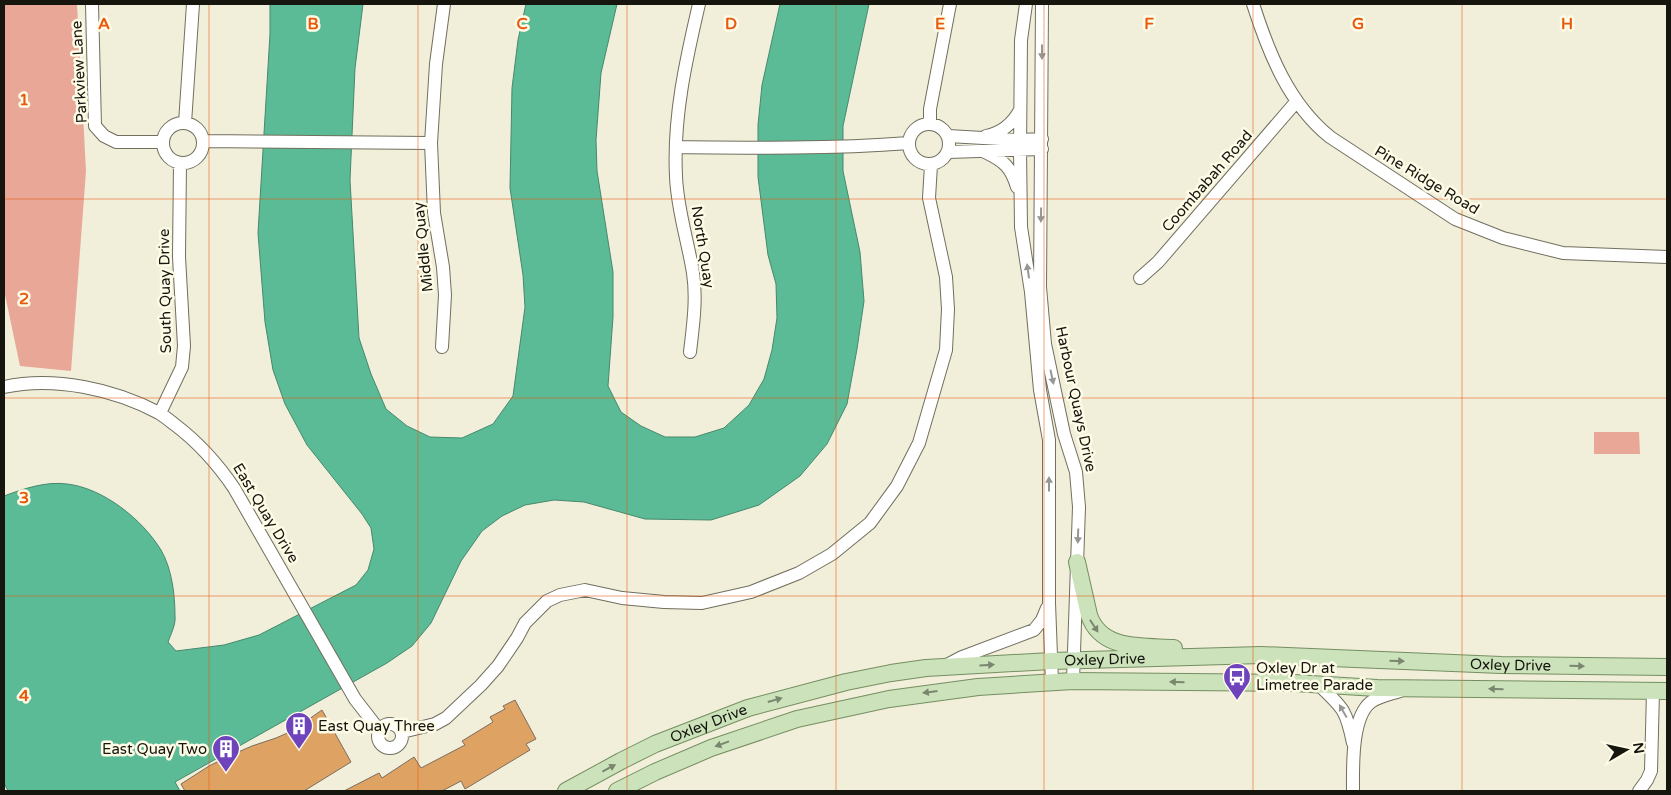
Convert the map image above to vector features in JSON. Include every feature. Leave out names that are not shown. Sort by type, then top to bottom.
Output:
[{"type":"main road","points":[[1077,562],[1091,622],[1096,630],[1107,639],[1123,644],[1260,655]]},
{"type":"main road","name":"Oxley Drive","points":[[566,791],[655,744],[748,708],[891,672],[1051,661],[1260,655],[1500,665],[1667,666]]},
{"type":"main road","points":[[1500,665],[1503,675],[1513,678],[1612,681],[1623,684],[1634,691]]},
{"type":"main road","name":"Oxley Drive","points":[[617,791],[711,748],[756,732],[827,712],[915,694],[978,687],[1074,681],[1660,691]]},
{"type":"street","name":"Parkview Lane","points":[[92,4],[95,126],[104,136],[116,142],[162,142]]},
{"type":"street","points":[[185,123],[193,4]]},
{"type":"street","name":"Middle Quay","points":[[442,347],[445,295],[443,267],[434,213],[431,143],[436,64],[444,4]]},
{"type":"street","name":"North Quay","points":[[690,352],[696,302],[676,176],[676,147],[680,88],[699,4]]},
{"type":"street","points":[[930,124],[930,109],[950,4]]},
{"type":"street","name":"Harbour Quays Drive","points":[[1026,4],[1022,40],[1020,110],[1021,227],[1031,292],[1040,390],[1048,440],[1049,603],[1052,682]]},
{"type":"street","name":"Harbour Quays Drive","points":[[1042,4],[1040,287],[1045,344],[1064,434],[1076,472],[1079,508],[1074,681]]},
{"type":"street","name":"Pine Ridge Road","points":[[1253,4],[1279,72],[1296,102],[1315,124],[1330,137],[1455,219],[1482,231],[1524,245],[1563,253],[1667,256]]},
{"type":"street","name":"Coombabah Road","points":[[1140,278],[1158,262],[1296,102]]},
{"type":"street","points":[[977,138],[1000,131],[1017,116],[1020,110]]},
{"type":"street","points":[[185,123],[196,128],[203,141],[202,148],[193,161],[180,163],[166,156],[162,142],[164,135],[170,127],[185,123]]},
{"type":"street","points":[[930,124],[941,128],[948,136],[950,144],[948,152],[939,162],[930,165],[917,161],[912,156],[909,143],[911,135],[916,129],[922,125],[930,124]]},
{"type":"street","points":[[948,136],[977,138],[1020,145]]},
{"type":"street","points":[[203,141],[431,143]]},
{"type":"street","points":[[676,147],[859,147],[909,143]]},
{"type":"street","points":[[948,152],[983,151],[1020,145],[1042,144]]},
{"type":"street","points":[[983,151],[1000,159],[1008,167],[1014,177],[1020,197]]},
{"type":"street","name":"South Quay Drive","points":[[160,413],[182,368],[184,346],[179,257],[180,163]]},
{"type":"street","points":[[402,732],[434,724],[446,718],[498,666],[518,638],[525,623],[547,602],[560,596],[585,590],[622,598],[702,603],[751,592],[799,573],[832,554],[870,523],[897,486],[919,443],[946,350],[948,309],[946,276],[929,198],[930,165]]},
{"type":"street","name":"East Quay Drive","points":[[4,388],[49,382],[81,386],[122,398],[160,413],[192,437],[218,464],[234,488],[355,699],[379,730]]},
{"type":"street","points":[[943,667],[962,657],[1034,630],[1042,620],[1049,603]]},
{"type":"street","points":[[1318,684],[1343,709],[1349,723],[1354,746]]},
{"type":"street","points":[[1353,791],[1354,746],[1361,717],[1370,703],[1409,688]]},
{"type":"street","points":[[1639,791],[1651,771],[1660,691]]},
{"type":"street","points":[[384,725],[398,726],[402,732],[399,744],[396,747],[388,748],[382,746],[378,742],[377,737],[379,730],[384,725]]},
{"type":"shaded area","points":[[4,4],[77,4],[86,171],[71,371],[20,366],[4,290]]},
{"type":"shaded area","points":[[270,4],[363,4],[355,68],[350,180],[359,338],[371,374],[386,409],[407,426],[430,437],[462,438],[493,424],[513,396],[525,307],[523,275],[510,188],[512,88],[518,40],[526,4],[617,4],[601,73],[596,140],[597,171],[613,272],[613,317],[608,386],[621,412],[641,426],[665,437],[695,437],[724,428],[749,405],[764,379],[772,350],[777,318],[776,284],[768,255],[758,177],[758,125],[762,85],[780,4],[869,4],[843,126],[843,171],[860,252],[864,301],[847,404],[827,444],[800,476],[759,505],[711,520],[645,519],[584,502],[554,500],[525,505],[502,516],[482,531],[461,561],[431,623],[412,646],[387,663],[175,782],[180,791],[8,791],[4,783],[4,496],[27,488],[59,483],[67,484],[81,487],[108,498],[132,517],[153,538],[168,565],[173,591],[175,619],[168,642],[176,651],[224,645],[259,635],[356,585],[368,570],[374,549],[371,528],[307,445],[285,404],[273,370],[265,322],[258,233],[270,34]]},
{"type":"shaded area","points":[[1594,432],[1639,432],[1640,454],[1594,454]]},
{"type":"building","points":[[515,700],[536,739],[526,744],[530,750],[465,789],[461,781],[442,791],[344,791],[379,773],[382,778],[414,757],[421,768],[465,745],[462,741],[493,722],[490,717],[505,709],[503,706]]},
{"type":"building","name":"East Quay Three","points":[[322,710],[351,762],[304,791],[185,791],[181,784],[229,756],[292,731]]},
{"type":"place","name":"Oxley Dr at Limetree Parade","points":[[1237,701]]},
{"type":"place","name":"East Quay Three","points":[[299,750]]},
{"type":"place","name":"East Quay Two","points":[[226,773]]}]
